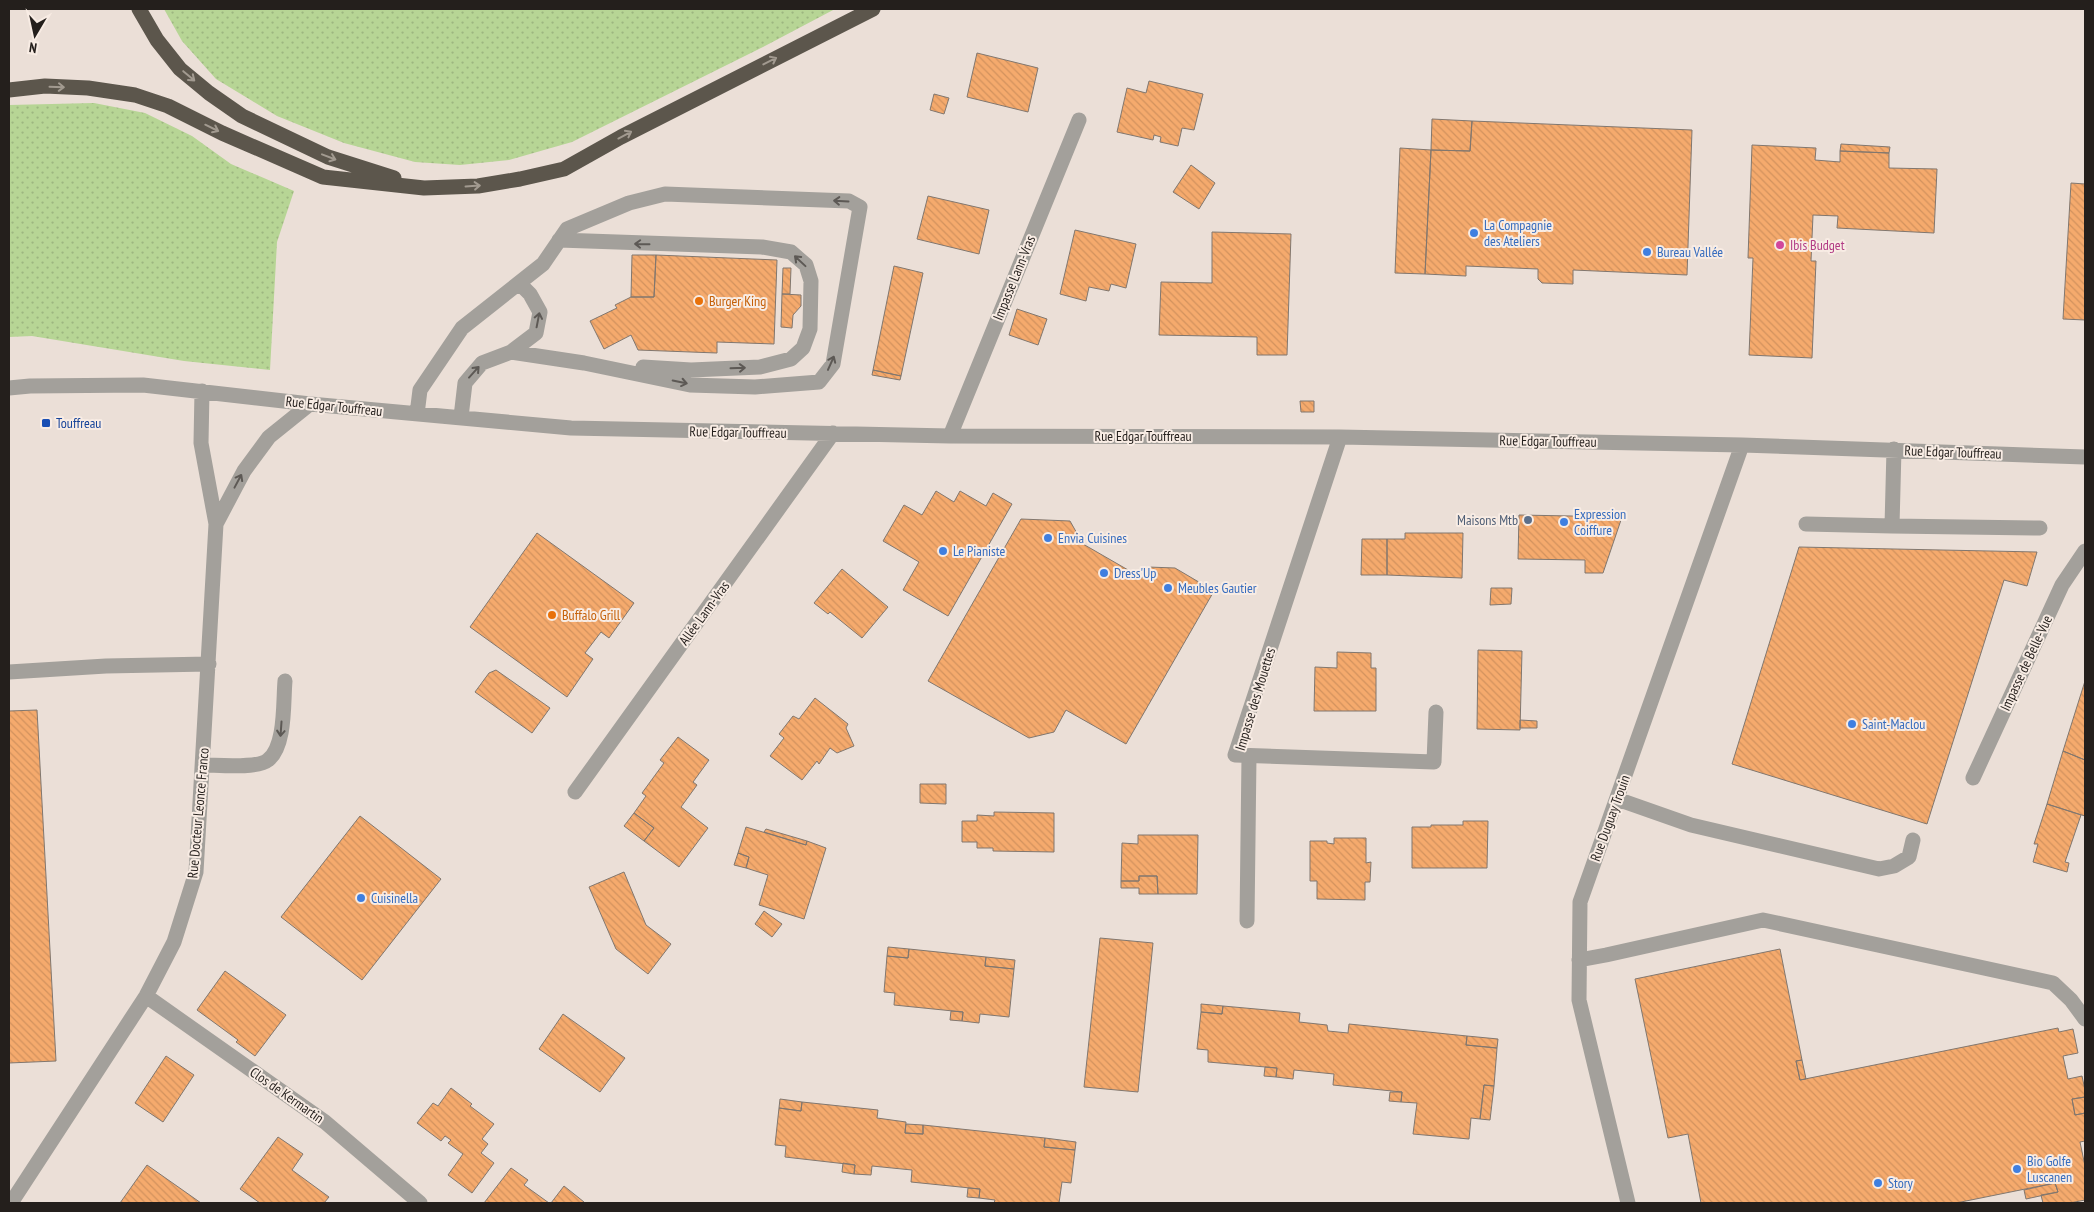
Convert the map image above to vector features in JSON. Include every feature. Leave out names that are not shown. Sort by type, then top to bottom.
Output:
[{"type":"highway","points":[[139,9],[157,40],[180,69],[209,93],[242,116],[328,158],[424,188]]},
{"type":"highway","points":[[9,90],[45,86],[88,88],[135,95],[168,106],[323,177],[424,188],[478,186],[520,179],[564,168],[873,9]]},
{"type":"street","name":"Impasse Lann-Vras","points":[[950,436],[1079,120]]},
{"type":"street","points":[[416,414],[420,390],[462,328],[543,264],[568,229],[629,203],[665,194],[849,201],[860,207],[833,364],[819,382],[755,387],[690,384],[584,363],[511,352]]},
{"type":"street","points":[[559,240],[762,247],[790,252],[806,265],[811,281],[810,329],[803,348],[791,359],[760,367],[691,370],[584,363]]},
{"type":"street","points":[[461,417],[465,382],[482,363],[511,352],[536,333],[540,312],[530,294],[519,283]]},
{"type":"street","name":"Rue Edgar Touffreau","points":[[9,388],[126,385],[571,428],[950,436],[1340,437],[1894,449],[2085,457]]},
{"type":"street","name":"Rue Docteur Leonce Franco","points":[[11,1203],[146,996],[174,942],[196,872],[216,524],[201,443],[202,391]]},
{"type":"street","name":"Rue Docteur Leonce Franco","points":[[216,524],[244,471],[269,437],[310,404]]},
{"type":"street","name":"Allée Lann-Vras","points":[[575,792],[833,433]]},
{"type":"street","name":"Impasse des Mouettes","points":[[1340,437],[1235,755],[1434,762],[1436,712]]},
{"type":"street","name":"Rue Duguay Trouin","points":[[1628,1203],[1578,1000],[1580,902],[1742,445]]},
{"type":"street","points":[[1892,526],[1894,449]]},
{"type":"street","points":[[1806,524],[2040,528]]},
{"type":"street","name":"Impasse de Belle-Vue","points":[[1973,778],[2062,585],[2085,551]]},
{"type":"street","points":[[9,672],[106,666],[209,664]]},
{"type":"street","points":[[203,764],[243,766],[267,761],[276,752],[281,737],[285,681]]},
{"type":"street","points":[[1247,921],[1250,756]]},
{"type":"street","points":[[1617,799],[1691,825],[1879,869],[1894,866],[1909,858],[1913,840]]},
{"type":"street","points":[[1579,960],[1763,920],[2053,983],[2071,1000],[2085,1018]]},
{"type":"street","name":"Clos de Kermartin","points":[[146,996],[325,1122],[420,1203]]},
{"type":"green space","points":[[164,9],[835,9],[572,142],[509,160],[460,165],[415,162],[344,143],[277,116],[216,79],[182,41]]},
{"type":"green space","points":[[94,103],[145,113],[192,136],[231,164],[294,191],[277,242],[270,370],[184,361],[32,336],[9,337],[9,105]]},
{"type":"building","points":[[977,53],[1038,68],[1028,112],[967,97]]},
{"type":"building","points":[[1149,81],[1203,94],[1194,130],[1182,128],[1178,146],[1160,142],[1161,137],[1154,135],[1153,140],[1117,132],[1127,88],[1146,93]]},
{"type":"building","points":[[934,94],[949,98],[944,114],[930,110]]},
{"type":"building","points":[[1432,119],[1472,121],[1470,151],[1431,150]]},
{"type":"building","points":[[1472,121],[1692,130],[1687,275],[1573,270],[1573,284],[1542,283],[1538,279],[1538,269],[1466,266],[1466,276],[1425,274],[1431,150],[1470,151]]},
{"type":"building","points":[[1841,144],[1890,147],[1889,153],[1840,151]]},
{"type":"building","name":"Ibis Budget","points":[[1752,145],[1816,148],[1815,160],[1840,162],[1840,151],[1889,153],[1889,168],[1937,169],[1934,233],[1837,228],[1838,216],[1813,215],[1811,261],[1816,261],[1812,358],[1749,355],[1753,258],[1748,258]]},
{"type":"building","points":[[1400,148],[1431,150],[1425,274],[1395,273]]},
{"type":"building","points":[[1191,165],[1215,183],[1199,209],[1173,192]]},
{"type":"building","points":[[2071,183],[2085,184],[2085,320],[2063,319]]},
{"type":"building","points":[[928,196],[989,210],[979,254],[917,239]]},
{"type":"building","points":[[1075,230],[1136,244],[1126,288],[1111,284],[1109,291],[1089,287],[1086,301],[1060,294]]},
{"type":"building","points":[[1212,232],[1291,234],[1287,355],[1257,355],[1257,337],[1159,335],[1161,282],[1212,283]]},
{"type":"building","points":[[632,255],[656,255],[654,297],[631,297]]},
{"type":"building","name":"Burger King","points":[[656,255],[777,260],[774,344],[717,342],[717,353],[638,350],[631,335],[604,349],[590,321],[617,308],[615,305],[631,297],[654,297]]},
{"type":"building","points":[[894,266],[923,273],[901,376],[873,370]]},
{"type":"building","points":[[783,268],[791,268],[790,294],[782,294]]},
{"type":"building","points":[[782,294],[801,295],[801,306],[793,315],[792,328],[781,327]]},
{"type":"building","points":[[1017,309],[1047,319],[1038,345],[1009,335]]},
{"type":"building","points":[[873,370],[901,376],[900,380],[872,375]]},
{"type":"building","points":[[1300,401],[1314,401],[1314,412],[1301,412]]},
{"type":"building","name":"Le Pianiste","points":[[936,491],[954,502],[960,491],[986,506],[993,493],[1012,504],[948,616],[903,590],[919,562],[883,541],[904,505],[922,515]]},
{"type":"building","points":[[1519,515],[1622,517],[1603,573],[1585,573],[1585,560],[1518,559]]},
{"type":"building","points":[[1021,519],[1070,521],[1083,544],[1142,578],[1148,567],[1175,568],[1214,591],[1126,744],[1066,710],[1054,732],[1029,738],[928,681]]},
{"type":"building","name":"Buffalo Grill","points":[[537,533],[634,603],[609,638],[601,632],[585,653],[593,659],[567,697],[470,627]]},
{"type":"building","points":[[1405,533],[1463,533],[1462,578],[1387,575],[1387,539],[1405,539]]},
{"type":"building","points":[[1362,539],[1387,539],[1387,575],[1361,575]]},
{"type":"building","name":"Saint-Maclou","points":[[1799,547],[2037,552],[2027,586],[2004,580],[1927,824],[1732,764]]},
{"type":"building","points":[[842,569],[888,607],[862,638],[830,612],[828,614],[814,603]]},
{"type":"building","points":[[1491,588],[1512,588],[1511,604],[1490,605]]},
{"type":"building","points":[[1478,650],[1522,651],[1520,730],[1477,729]]},
{"type":"building","points":[[1337,652],[1371,653],[1371,668],[1376,668],[1376,711],[1314,711],[1315,667],[1337,668]]},
{"type":"building","points":[[496,670],[550,708],[532,733],[475,692],[489,673]]},
{"type":"building","points":[[2085,681],[2085,760],[2063,751]]},
{"type":"building","points":[[815,698],[848,724],[846,728],[854,746],[837,753],[830,748],[819,764],[817,761],[802,780],[770,756],[784,738],[779,734],[793,716],[799,719]]},
{"type":"building","points":[[37,710],[56,1061],[9,1063],[9,711]]},
{"type":"building","points":[[1520,720],[1537,721],[1537,728],[1520,728]]},
{"type":"building","points":[[678,737],[709,760],[693,782],[697,785],[681,807],[708,828],[679,867],[644,841],[654,828],[634,813],[646,796],[642,793],[664,763],[660,760]]},
{"type":"building","points":[[2063,751],[2085,760],[2085,816],[2047,804]]},
{"type":"building","points":[[920,784],[946,784],[946,804],[920,803]]},
{"type":"building","points":[[2047,804],[2081,815],[2065,862],[2069,863],[2067,872],[2033,862],[2038,844],[2034,844]]},
{"type":"building","points":[[994,812],[1054,813],[1054,852],[993,851],[993,848],[977,848],[977,842],[962,842],[962,821],[977,821],[977,815],[994,816]]},
{"type":"building","points":[[634,813],[654,828],[644,841],[624,826]]},
{"type":"building","name":"Cuisinella","points":[[360,816],[441,879],[362,980],[281,917]]},
{"type":"building","points":[[1463,821],[1488,821],[1487,868],[1412,868],[1412,827],[1463,825]]},
{"type":"building","points":[[746,827],[806,845],[807,841],[826,848],[804,919],[759,905],[768,875],[746,868],[749,857],[738,853]]},
{"type":"building","points":[[766,829],[807,841],[806,845],[764,832]]},
{"type":"building","points":[[1138,835],[1198,835],[1197,894],[1158,894],[1157,876],[1139,876],[1139,881],[1121,881],[1122,843],[1138,844]]},
{"type":"building","points":[[1334,838],[1366,838],[1366,863],[1371,862],[1370,882],[1365,882],[1365,900],[1317,899],[1317,881],[1310,881],[1310,841],[1327,841],[1327,843],[1334,844]]},
{"type":"building","points":[[738,853],[749,857],[746,868],[734,865]]},
{"type":"building","points":[[624,872],[646,925],[671,944],[648,974],[616,949],[589,887]]},
{"type":"building","points":[[1139,876],[1157,876],[1158,894],[1139,894],[1139,888],[1121,888],[1121,881],[1139,881]]},
{"type":"building","points":[[764,911],[782,924],[772,937],[755,924]]},
{"type":"building","points":[[1100,938],[1153,943],[1138,1092],[1084,1087]]},
{"type":"building","points":[[888,947],[909,949],[908,958],[887,956]]},
{"type":"building","points":[[909,949],[986,957],[985,966],[1014,969],[1009,1017],[980,1014],[979,1023],[962,1021],[963,1012],[894,1005],[895,993],[884,992],[887,956],[908,958]]},
{"type":"building","points":[[1780,949],[1802,1060],[1796,1061],[1800,1080],[2058,1028],[2059,1032],[2073,1029],[2078,1053],[2063,1056],[2068,1079],[2082,1076],[2085,1090],[2085,1097],[2072,1099],[2075,1115],[2085,1113],[2085,1141],[2080,1142],[2085,1166],[2085,1200],[2070,1203],[2043,1203],[2041,1195],[2058,1192],[2055,1183],[1956,1203],[1701,1203],[1688,1134],[1668,1138],[1635,979]]},
{"type":"building","points":[[986,957],[1015,960],[1014,969],[985,966]]},
{"type":"building","points":[[225,971],[286,1015],[255,1056],[236,1042],[238,1040],[197,1010]]},
{"type":"building","points":[[1201,1004],[1223,1006],[1222,1014],[1201,1012]]},
{"type":"building","points":[[1223,1006],[1300,1013],[1299,1022],[1327,1025],[1328,1031],[1348,1033],[1349,1024],[1467,1036],[1466,1045],[1497,1048],[1494,1086],[1484,1085],[1480,1119],[1471,1118],[1469,1139],[1413,1134],[1417,1103],[1401,1102],[1402,1092],[1333,1085],[1334,1074],[1294,1070],[1293,1079],[1276,1077],[1277,1068],[1208,1062],[1208,1050],[1197,1049],[1201,1012],[1222,1014]]},
{"type":"building","points":[[951,1011],[963,1012],[962,1021],[950,1020]]},
{"type":"building","points":[[563,1014],[625,1058],[600,1092],[539,1049]]},
{"type":"building","points":[[1467,1036],[1498,1039],[1497,1048],[1466,1045]]},
{"type":"building","points":[[166,1056],[194,1075],[163,1122],[135,1103]]},
{"type":"building","points":[[1802,1060],[1806,1079],[1800,1080],[1796,1061]]},
{"type":"building","points":[[1265,1067],[1277,1068],[1276,1077],[1264,1076]]},
{"type":"building","points":[[1484,1085],[1494,1086],[1490,1120],[1480,1119]]},
{"type":"building","points":[[451,1088],[472,1104],[470,1106],[494,1124],[482,1139],[488,1144],[481,1153],[494,1163],[472,1193],[448,1175],[463,1154],[448,1143],[451,1140],[445,1136],[441,1141],[417,1123],[433,1103],[438,1106]]},
{"type":"building","points":[[1390,1092],[1402,1092],[1401,1102],[1389,1101]]},
{"type":"building","points":[[2085,1097],[2085,1113],[2075,1115],[2072,1099]]},
{"type":"building","points":[[780,1099],[802,1102],[801,1111],[779,1108]]},
{"type":"building","points":[[802,1102],[878,1110],[877,1118],[906,1122],[905,1133],[923,1134],[923,1125],[1045,1138],[1044,1147],[1075,1150],[1071,1183],[1062,1182],[1059,1203],[994,1203],[995,1200],[979,1198],[980,1189],[911,1182],[912,1170],[872,1166],[871,1175],[854,1174],[855,1165],[785,1157],[786,1146],[775,1145],[779,1108],[801,1111]]},
{"type":"building","points":[[906,1124],[923,1125],[923,1134],[905,1133]]},
{"type":"building","points":[[278,1137],[303,1154],[292,1170],[329,1197],[324,1203],[260,1203],[240,1189]]},
{"type":"building","points":[[1045,1138],[1076,1142],[1075,1150],[1044,1147]]},
{"type":"building","points":[[843,1163],[855,1165],[854,1174],[842,1172]]},
{"type":"building","points":[[147,1165],[201,1203],[120,1203]]},
{"type":"building","points":[[511,1168],[528,1180],[524,1185],[549,1203],[484,1203]]},
{"type":"building","points":[[2055,1183],[2058,1192],[2026,1199],[2024,1190]]},
{"type":"building","points":[[564,1186],[584,1202],[551,1203]]},
{"type":"building","points":[[968,1188],[980,1189],[979,1198],[967,1197]]},
{"type":"place","name":"La Compagnie des Ateliers","points":[[1474,233]]},
{"type":"place","name":"Ibis Budget","points":[[1780,245]]},
{"type":"place","name":"Bureau Vallée","points":[[1647,252]]},
{"type":"place","name":"Burger King","points":[[699,301]]},
{"type":"place","name":"Touffreau","points":[[46,423]]},
{"type":"place","name":"Maisons Mtb","points":[[1528,520]]},
{"type":"place","name":"Expression Coiffure","points":[[1564,522]]},
{"type":"place","name":"Envia Cuisines","points":[[1048,538]]},
{"type":"place","name":"Le Pianiste","points":[[943,551]]},
{"type":"place","name":"Dress'Up","points":[[1104,573]]},
{"type":"place","name":"Meubles Gautier","points":[[1168,588]]},
{"type":"place","name":"Buffalo Grill","points":[[552,615]]},
{"type":"place","name":"Saint-Maclou","points":[[1852,724]]},
{"type":"place","name":"Cuisinella","points":[[361,898]]},
{"type":"place","name":"Bio Golfe Luscanen","points":[[2017,1169]]},
{"type":"place","name":"Story","points":[[1878,1183]]}]
